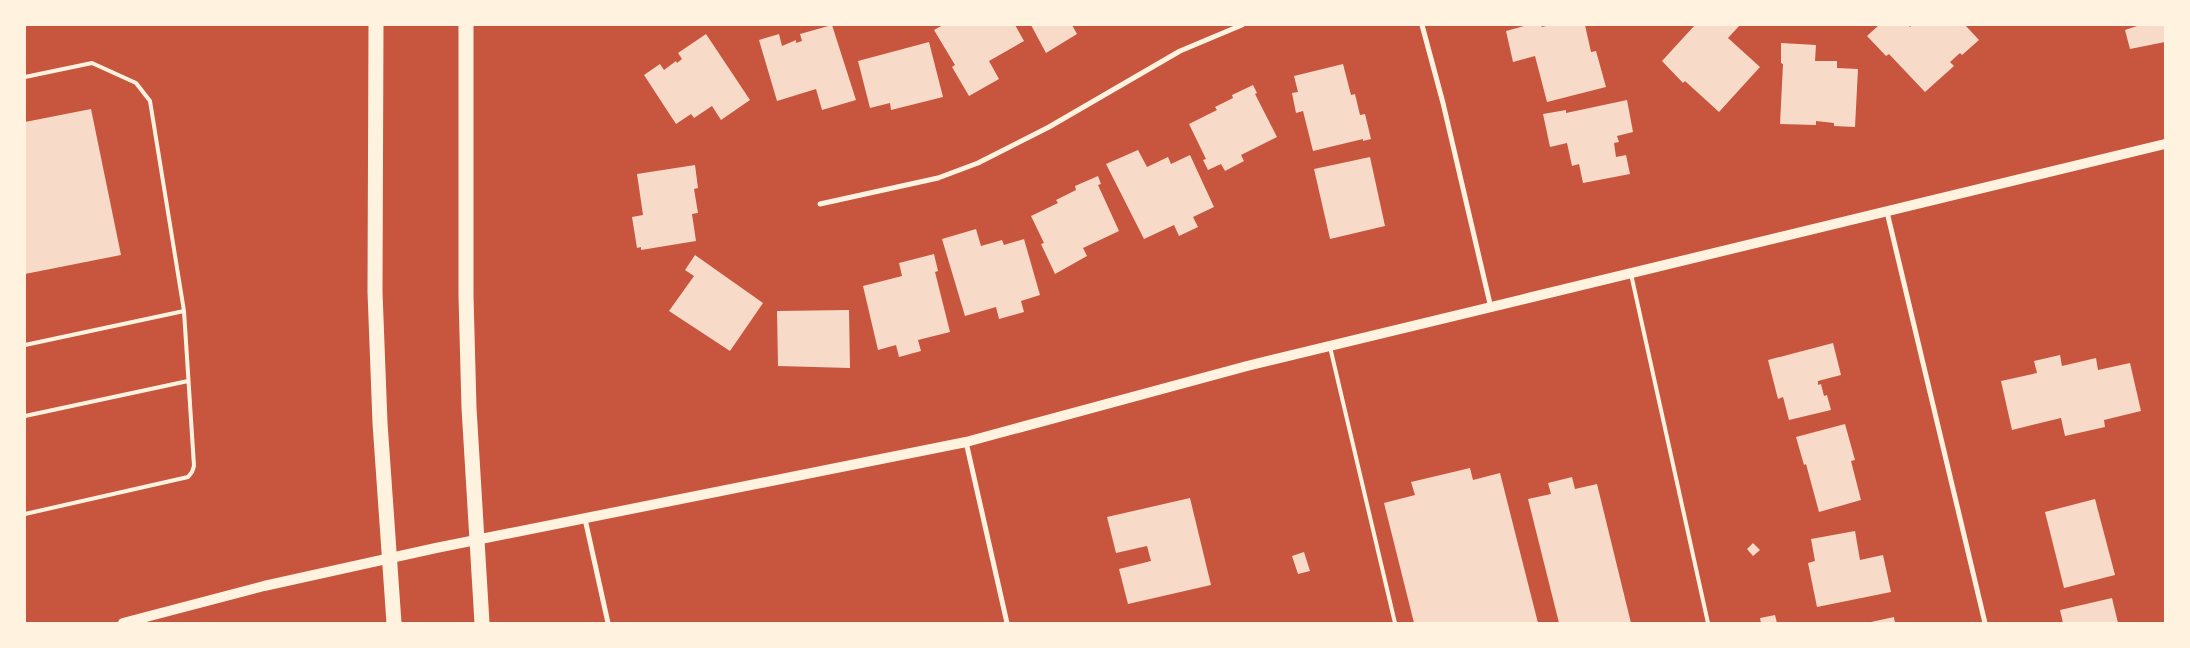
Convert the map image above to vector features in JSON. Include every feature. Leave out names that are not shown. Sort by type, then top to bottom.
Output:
[{"type":"highway","points":[[376,25],[376,292],[380,423],[394,623]]},
{"type":"highway","points":[[466,25],[466,296],[469,408],[482,623]]},
{"type":"main road","points":[[123,623],[264,586],[584,518],[966,442],[1248,366],[2165,144]]},
{"type":"street","points":[[820,204],[938,178],[978,163],[1049,127],[1180,51],[1242,25]]},
{"type":"street","points":[[1422,25],[1443,103],[1491,308]]},
{"type":"street","points":[[1886,212],[1985,623]]},
{"type":"street","points":[[966,442],[1007,623]]},
{"type":"street","points":[[584,518],[608,623]]},
{"type":"lane","points":[[25,77],[92,63],[136,83],[150,101],[184,311],[194,466],[188,477],[25,514]]},
{"type":"lane","points":[[1631,274],[1708,623]]},
{"type":"lane","points":[[25,345],[184,311]]},
{"type":"lane","points":[[1330,346],[1395,623]]},
{"type":"lane","points":[[25,416],[188,381]]},
{"type":"building","points":[[832,25],[856,100],[822,110],[816,89],[777,101],[759,40],[779,34],[782,46],[796,40],[796,43],[802,41],[800,34]]},
{"type":"building","points":[[943,25],[1015,25],[1024,41],[989,61],[999,79],[969,96],[952,67],[955,65],[934,30]]},
{"type":"building","points":[[1031,25],[1072,25],[1077,34],[1046,53]]},
{"type":"building","points":[[1528,25],[1541,25],[1542,27],[1550,25],[1585,25],[1591,52],[1596,51],[1606,87],[1547,102],[1535,56],[1513,62],[1506,31]]},
{"type":"building","points":[[1695,25],[1740,25],[1728,38],[1760,67],[1719,112],[1685,81],[1683,83],[1662,61]]},
{"type":"building","points":[[1879,25],[1908,25],[1910,27],[1912,25],[1965,25],[1979,40],[1962,55],[1960,53],[1950,62],[1954,66],[1925,92],[1889,54],[1886,56],[1867,36]]},
{"type":"building","points":[[2140,25],[2165,25],[2165,42],[2130,49],[2125,30]]},
{"type":"building","points":[[706,34],[750,100],[721,120],[712,106],[694,118],[691,114],[676,124],[644,75],[660,64],[664,70],[676,61],[677,63],[682,59],[678,53]]},
{"type":"building","points":[[929,42],[943,97],[891,110],[890,103],[870,108],[858,61]]},
{"type":"building","points":[[1781,43],[1816,45],[1815,61],[1837,61],[1837,68],[1858,69],[1855,127],[1834,126],[1834,123],[1816,121],[1816,125],[1780,124],[1783,64],[1781,63]]},
{"type":"building","points":[[1343,64],[1351,95],[1355,94],[1360,115],[1365,114],[1371,139],[1363,141],[1363,139],[1313,151],[1303,111],[1296,113],[1292,93],[1298,92],[1294,76]]},
{"type":"building","points":[[1253,85],[1257,93],[1255,94],[1277,137],[1241,155],[1244,161],[1225,171],[1221,164],[1208,170],[1203,160],[1206,159],[1189,124],[1217,110],[1215,107],[1233,98],[1232,95]]},
{"type":"building","points":[[1627,100],[1633,132],[1617,136],[1619,142],[1614,143],[1616,157],[1626,155],[1630,174],[1583,183],[1579,164],[1572,166],[1567,143],[1550,147],[1543,114],[1566,110],[1566,113]]},
{"type":"building","points":[[91,109],[121,255],[25,274],[25,122]]},
{"type":"building","points":[[1138,150],[1147,167],[1168,157],[1171,164],[1190,155],[1214,207],[1193,217],[1198,227],[1179,236],[1174,225],[1144,239],[1106,164]]},
{"type":"building","points":[[1370,157],[1385,226],[1330,239],[1314,169]]},
{"type":"building","points":[[695,165],[698,188],[694,189],[698,213],[692,214],[696,241],[641,250],[641,247],[637,248],[632,217],[643,215],[637,174]]},
{"type":"building","points":[[1098,176],[1101,184],[1098,185],[1119,231],[1083,248],[1087,256],[1055,274],[1041,244],[1044,243],[1031,216],[1058,203],[1056,200],[1076,190],[1075,186]]},
{"type":"building","points":[[976,229],[981,246],[1002,240],[1004,245],[1024,239],[1040,295],[1021,301],[1024,312],[999,319],[996,307],[965,316],[942,239]]},
{"type":"building","points":[[934,254],[938,271],[935,272],[950,332],[918,340],[921,351],[899,357],[896,345],[878,350],[863,286],[902,276],[899,263]]},
{"type":"building","points":[[695,255],[763,303],[730,351],[669,311],[694,276],[685,270]]},
{"type":"building","points":[[849,310],[850,368],[778,366],[777,311]]},
{"type":"building","points":[[1833,343],[1841,375],[1818,381],[1818,385],[1821,384],[1824,396],[1827,395],[1831,410],[1789,420],[1783,397],[1778,399],[1768,360]]},
{"type":"building","points":[[2060,355],[2062,366],[2096,358],[2098,370],[2130,363],[2141,411],[2104,420],[2105,427],[2065,436],[2061,418],[2012,430],[2001,381],[2037,373],[2034,361]]},
{"type":"building","points":[[1845,424],[1855,460],[1851,461],[1861,500],[1819,512],[1806,464],[1804,465],[1796,437]]},
{"type":"building","points":[[1470,468],[1473,480],[1500,473],[1538,623],[1414,623],[1384,503],[1415,495],[1411,482]]},
{"type":"building","points":[[1572,477],[1575,489],[1597,484],[1631,623],[1559,623],[1528,499],[1551,494],[1548,483]]},
{"type":"building","points":[[1190,498],[1211,585],[1128,604],[1119,569],[1151,561],[1147,546],[1116,553],[1107,517]]},
{"type":"building","points":[[2095,499],[2115,575],[2064,588],[2045,512]]},
{"type":"building","points":[[1855,531],[1860,560],[1883,555],[1891,592],[1817,607],[1808,563],[1815,561],[1811,539]]},
{"type":"building","points":[[1753,543],[1760,550],[1753,556],[1747,549]]},
{"type":"building","points":[[1304,552],[1310,571],[1298,574],[1292,556]]},
{"type":"building","points":[[2112,598],[2118,623],[2063,623],[2060,610]]},
{"type":"building","points":[[1775,615],[1777,623],[1761,623],[1760,618]]},
{"type":"building","points":[[1894,617],[1895,623],[1871,623],[1871,622]]}]
